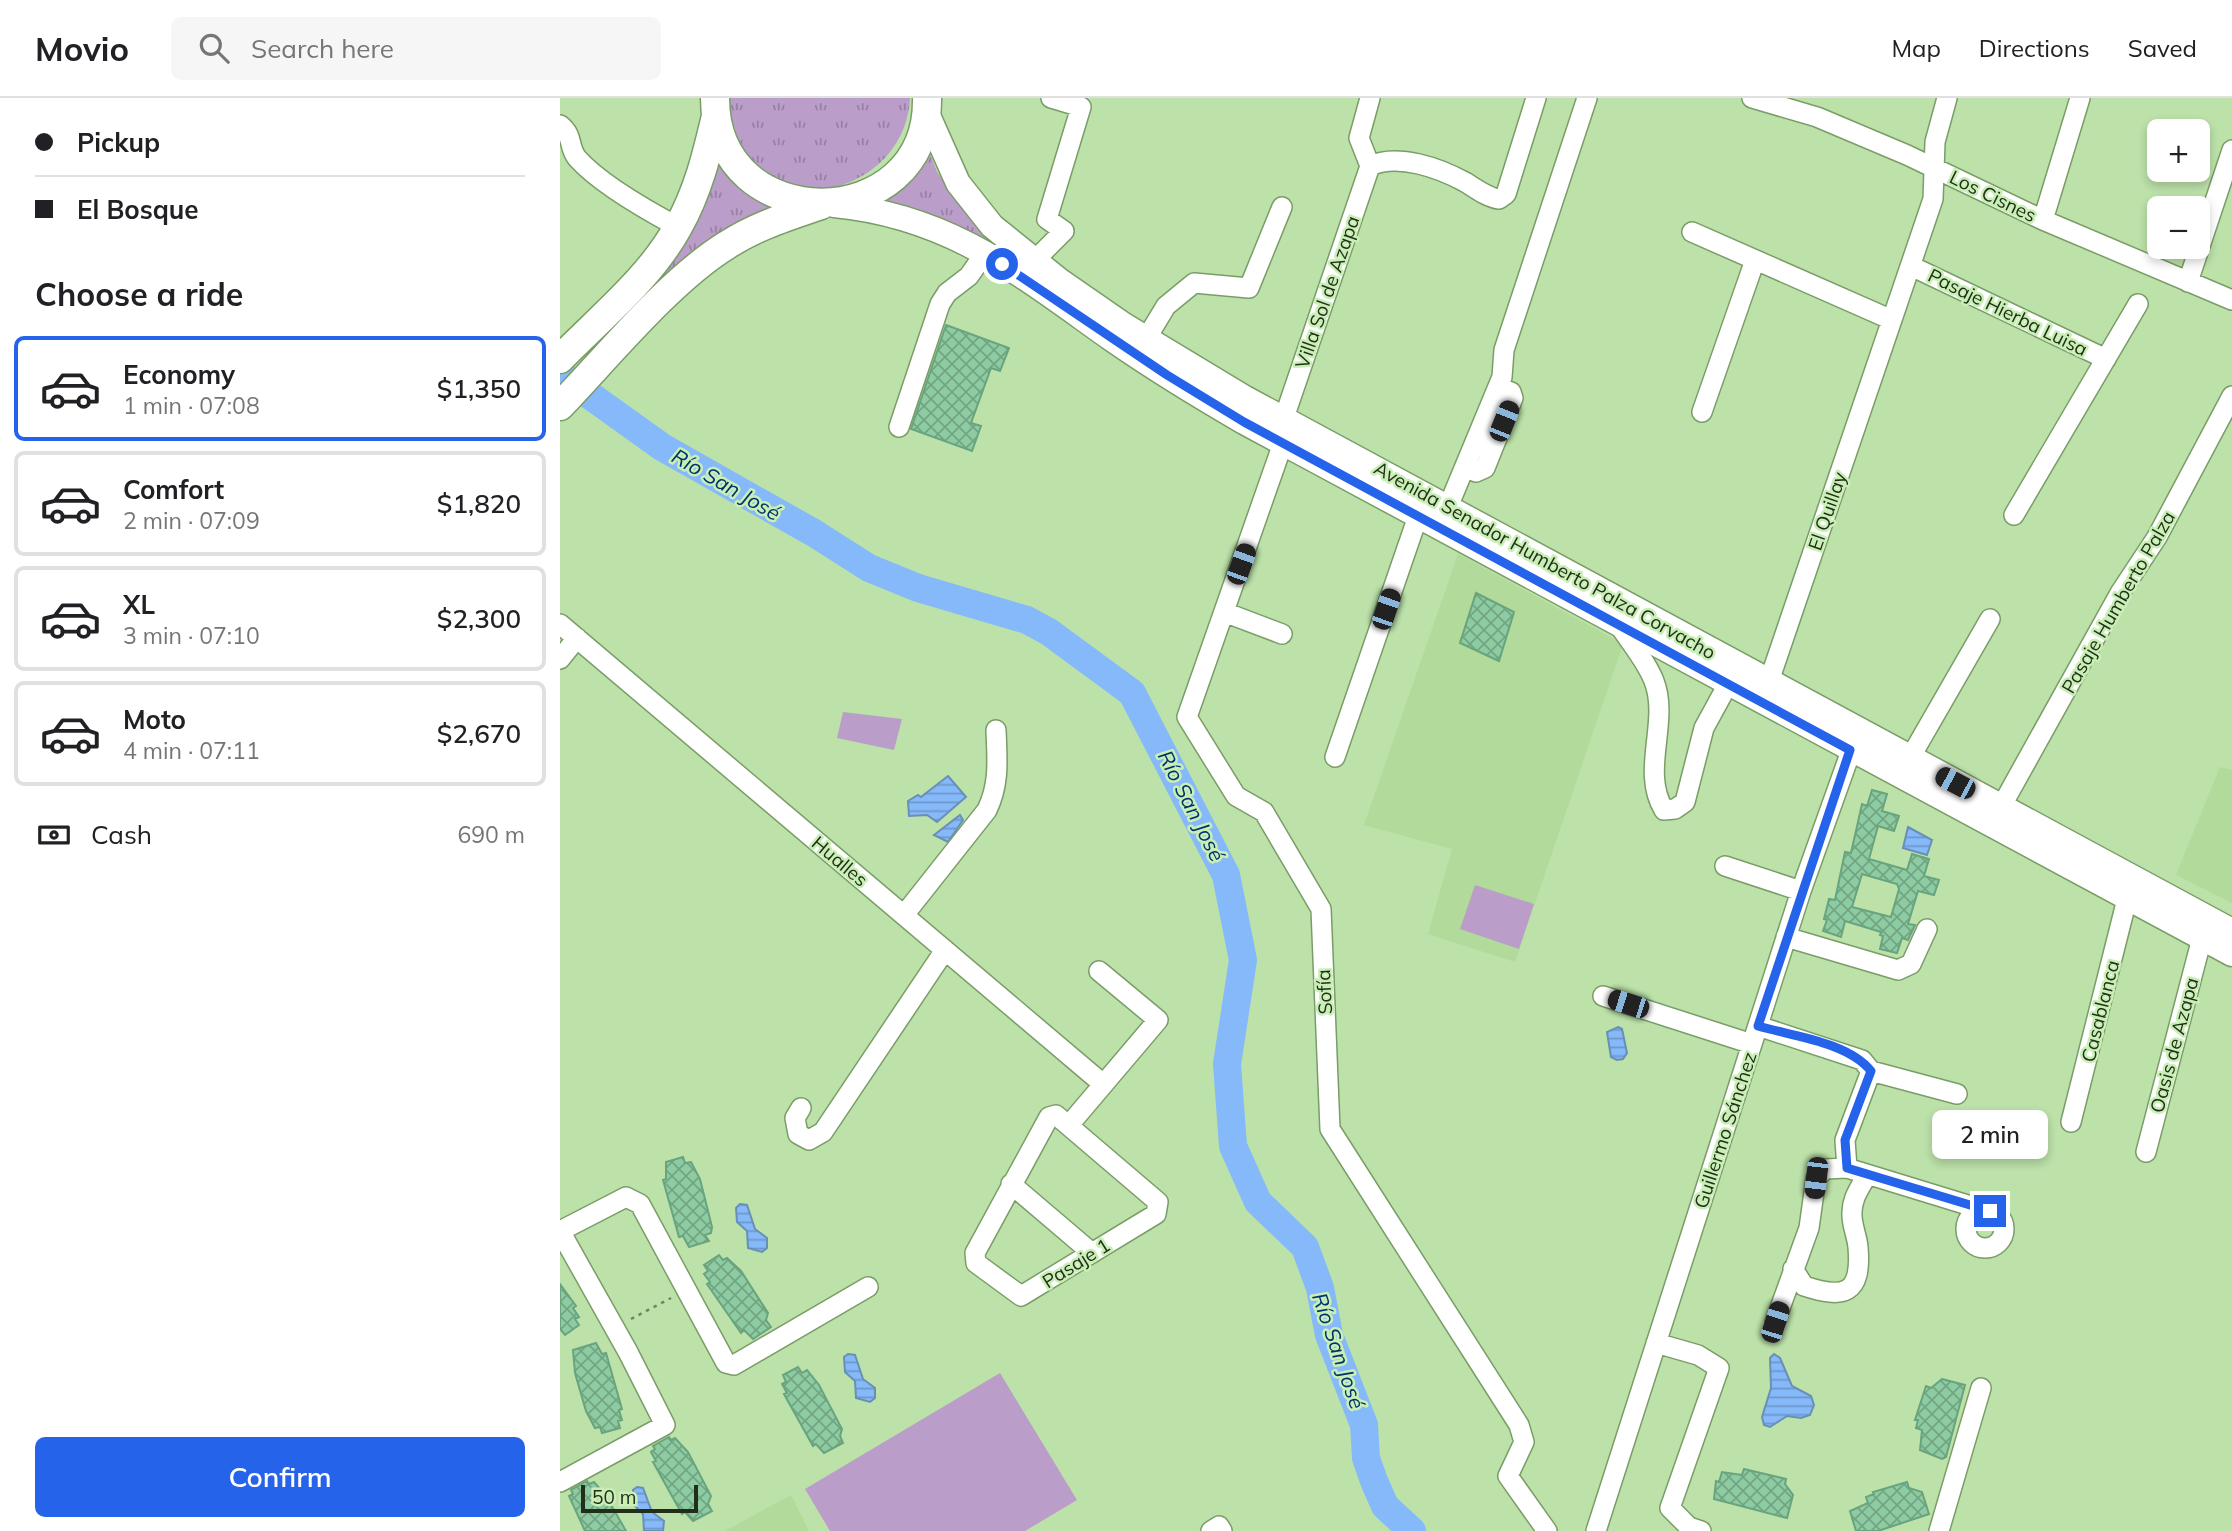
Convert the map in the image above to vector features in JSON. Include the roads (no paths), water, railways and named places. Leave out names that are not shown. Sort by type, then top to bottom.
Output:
[{"type":"highway","points":[[560,406],[682,281],[724,246],[768,224],[825,204],[871,192],[895,175],[913,152],[928,103]]},
{"type":"highway","points":[[716,107],[724,142],[747,175],[781,197],[825,204]]},
{"type":"highway","points":[[560,359],[647,269],[678,227],[698,184],[716,107]]},
{"type":"main road","name":"Avenida Senador Humberto Palza Corvacho","points":[[928,103],[946,161],[971,203],[1034,261],[1146,338],[1284,418],[1448,507],[2127,899],[2232,954]]},
{"type":"main road","name":"Avenida Senador Humberto Palza Corvacho","points":[[825,204],[878,210],[914,219],[948,233],[985,253],[1167,375],[1283,443],[1728,684],[1765,692]]},
{"type":"main road","name":"Avenida Senador Humberto Palza Corvacho","points":[[1854,740],[1910,758],[2232,931]]},
{"type":"street","points":[[1034,261],[1064,231],[1047,219],[1081,107],[1051,98]]},
{"type":"street","points":[[1370,98],[1359,138],[1370,166],[1401,160],[1458,178],[1499,199],[1506,194],[1536,98]]},
{"type":"street","points":[[1448,507],[1498,387],[1506,362],[1504,350],[1587,98]]},
{"type":"street","name":"Los Cisnes","points":[[1752,98],[1817,117],[1935,167],[2043,220],[2232,300]]},
{"type":"street","points":[[1793,98],[1817,117]]},
{"type":"street","name":"El Quillay","points":[[1765,692],[1933,199],[1935,142],[1947,98]]},
{"type":"street","points":[[2043,220],[2080,98]]},
{"type":"street","points":[[560,125],[572,138],[576,157],[635,203],[678,227]]},
{"type":"street","points":[[2188,282],[2232,150]]},
{"type":"street","name":"Villa Sol de Azapa","points":[[1284,418],[1370,166]]},
{"type":"street","points":[[1146,338],[1166,306],[1194,283],[1249,288],[1282,207]]},
{"type":"street","points":[[1692,232],[1892,320]]},
{"type":"street","points":[[899,427],[940,304],[947,292],[969,276],[985,253]]},
{"type":"street","points":[[1702,412],[1755,260]]},
{"type":"street","name":"Pasaje Hierba Luisa","points":[[1911,266],[2106,359]]},
{"type":"street","name":"Pasaje Hierba Luisa","points":[[2014,515],[2138,304]]},
{"type":"street","name":"Pasaje Humberto Palza","points":[[2001,807],[2120,593],[2157,537],[2232,396]]},
{"type":"street","name":"Sofía","points":[[1283,443],[1188,717],[1236,796],[1264,812],[1321,909],[1330,1129],[1519,1425],[1524,1442],[1508,1476],[1546,1531]]},
{"type":"street","points":[[1335,757],[1418,516]]},
{"type":"street","points":[[1224,612],[1282,634]]},
{"type":"street","points":[[1910,758],[1990,619]]},
{"type":"street","name":"Hualles","points":[[560,624],[1103,1084]]},
{"type":"street","points":[[1619,625],[1654,681],[1658,707],[1654,762],[1657,798],[1664,810],[1675,809],[1685,802],[1704,729],[1728,684]]},
{"type":"street","points":[[560,659],[577,638]]},
{"type":"street","points":[[904,915],[987,810],[996,793],[996,730]]},
{"type":"street","name":"Guillermo Sánchez","points":[[1596,1531],[1801,891],[1854,740]]},
{"type":"street","points":[[1725,866],[1801,891]]},
{"type":"street","name":"Casablanca","points":[[2071,1122],[2127,899]]},
{"type":"street","points":[[1786,937],[1898,970],[1911,964],[1927,929]]},
{"type":"street","name":"Oasis de Azapa","points":[[2146,1152],[2202,938]]},
{"type":"street","points":[[801,1108],[795,1118],[798,1134],[808,1140],[823,1132],[945,950]]},
{"type":"street","points":[[1069,1125],[1158,1020],[1099,971]]},
{"type":"street","points":[[1603,996],[1755,1035],[1851,1055],[1861,1060],[1871,1071],[1957,1094]]},
{"type":"street","points":[[1847,1168],[1845,1140],[1871,1071]]},
{"type":"street","name":"Pasaje 1","points":[[1056,1115],[1159,1206],[1156,1214],[1025,1295],[976,1263],[975,1253],[1011,1184],[1049,1117],[1056,1115]]},
{"type":"street","points":[[1775,1322],[1809,1228],[1816,1178],[1825,1169],[1847,1168],[1984,1210]]},
{"type":"street","points":[[1793,1269],[1804,1286],[1833,1295],[1846,1291],[1857,1278],[1858,1245],[1851,1216],[1854,1198],[1867,1175]]},
{"type":"street","points":[[1011,1184],[1092,1253]]},
{"type":"street","points":[[560,1482],[665,1425],[561,1230],[626,1197],[640,1204],[726,1363],[734,1365],[868,1287]]},
{"type":"street","points":[[1656,1343],[1698,1355],[1719,1368],[1670,1508],[1689,1527],[1700,1531]]},
{"type":"street","points":[[1939,1531],[1981,1388]]},
{"type":"water","points":[[948,776],[966,797],[937,822],[927,815],[909,816],[908,801],[918,795],[921,797]]},
{"type":"water","points":[[960,815],[963,820],[948,842],[934,835]]},
{"type":"water","points":[[1908,827],[1932,840],[1927,855],[1903,848]]},
{"type":"water","points":[[1618,1027],[1622,1029],[1627,1053],[1623,1059],[1617,1060],[1611,1057],[1607,1032]]},
{"type":"water","points":[[740,1204],[747,1205],[755,1229],[767,1238],[767,1248],[762,1252],[748,1248],[747,1231],[737,1222],[736,1208]]},
{"type":"water","points":[[848,1354],[855,1355],[863,1379],[875,1388],[875,1398],[870,1402],[856,1398],[855,1381],[845,1372],[844,1357]]},
{"type":"water","points":[[1774,1354],[1780,1358],[1792,1386],[1811,1396],[1814,1405],[1810,1415],[1801,1418],[1787,1416],[1770,1427],[1764,1425],[1762,1417],[1771,1388],[1770,1358]]},
{"type":"water","points":[[637,1487],[643,1488],[652,1512],[664,1521],[663,1531],[644,1531],[643,1514],[634,1505],[633,1490]]},
{"type":"waterway","name":"Río San José","points":[[560,374],[662,447],[814,533],[869,568],[918,588],[1027,620],[1049,632],[1132,693],[1226,875],[1243,960],[1227,1064],[1233,1146],[1258,1202],[1305,1247],[1320,1288],[1329,1335],[1364,1425],[1366,1458],[1374,1481],[1385,1506],[1412,1531]]}]
